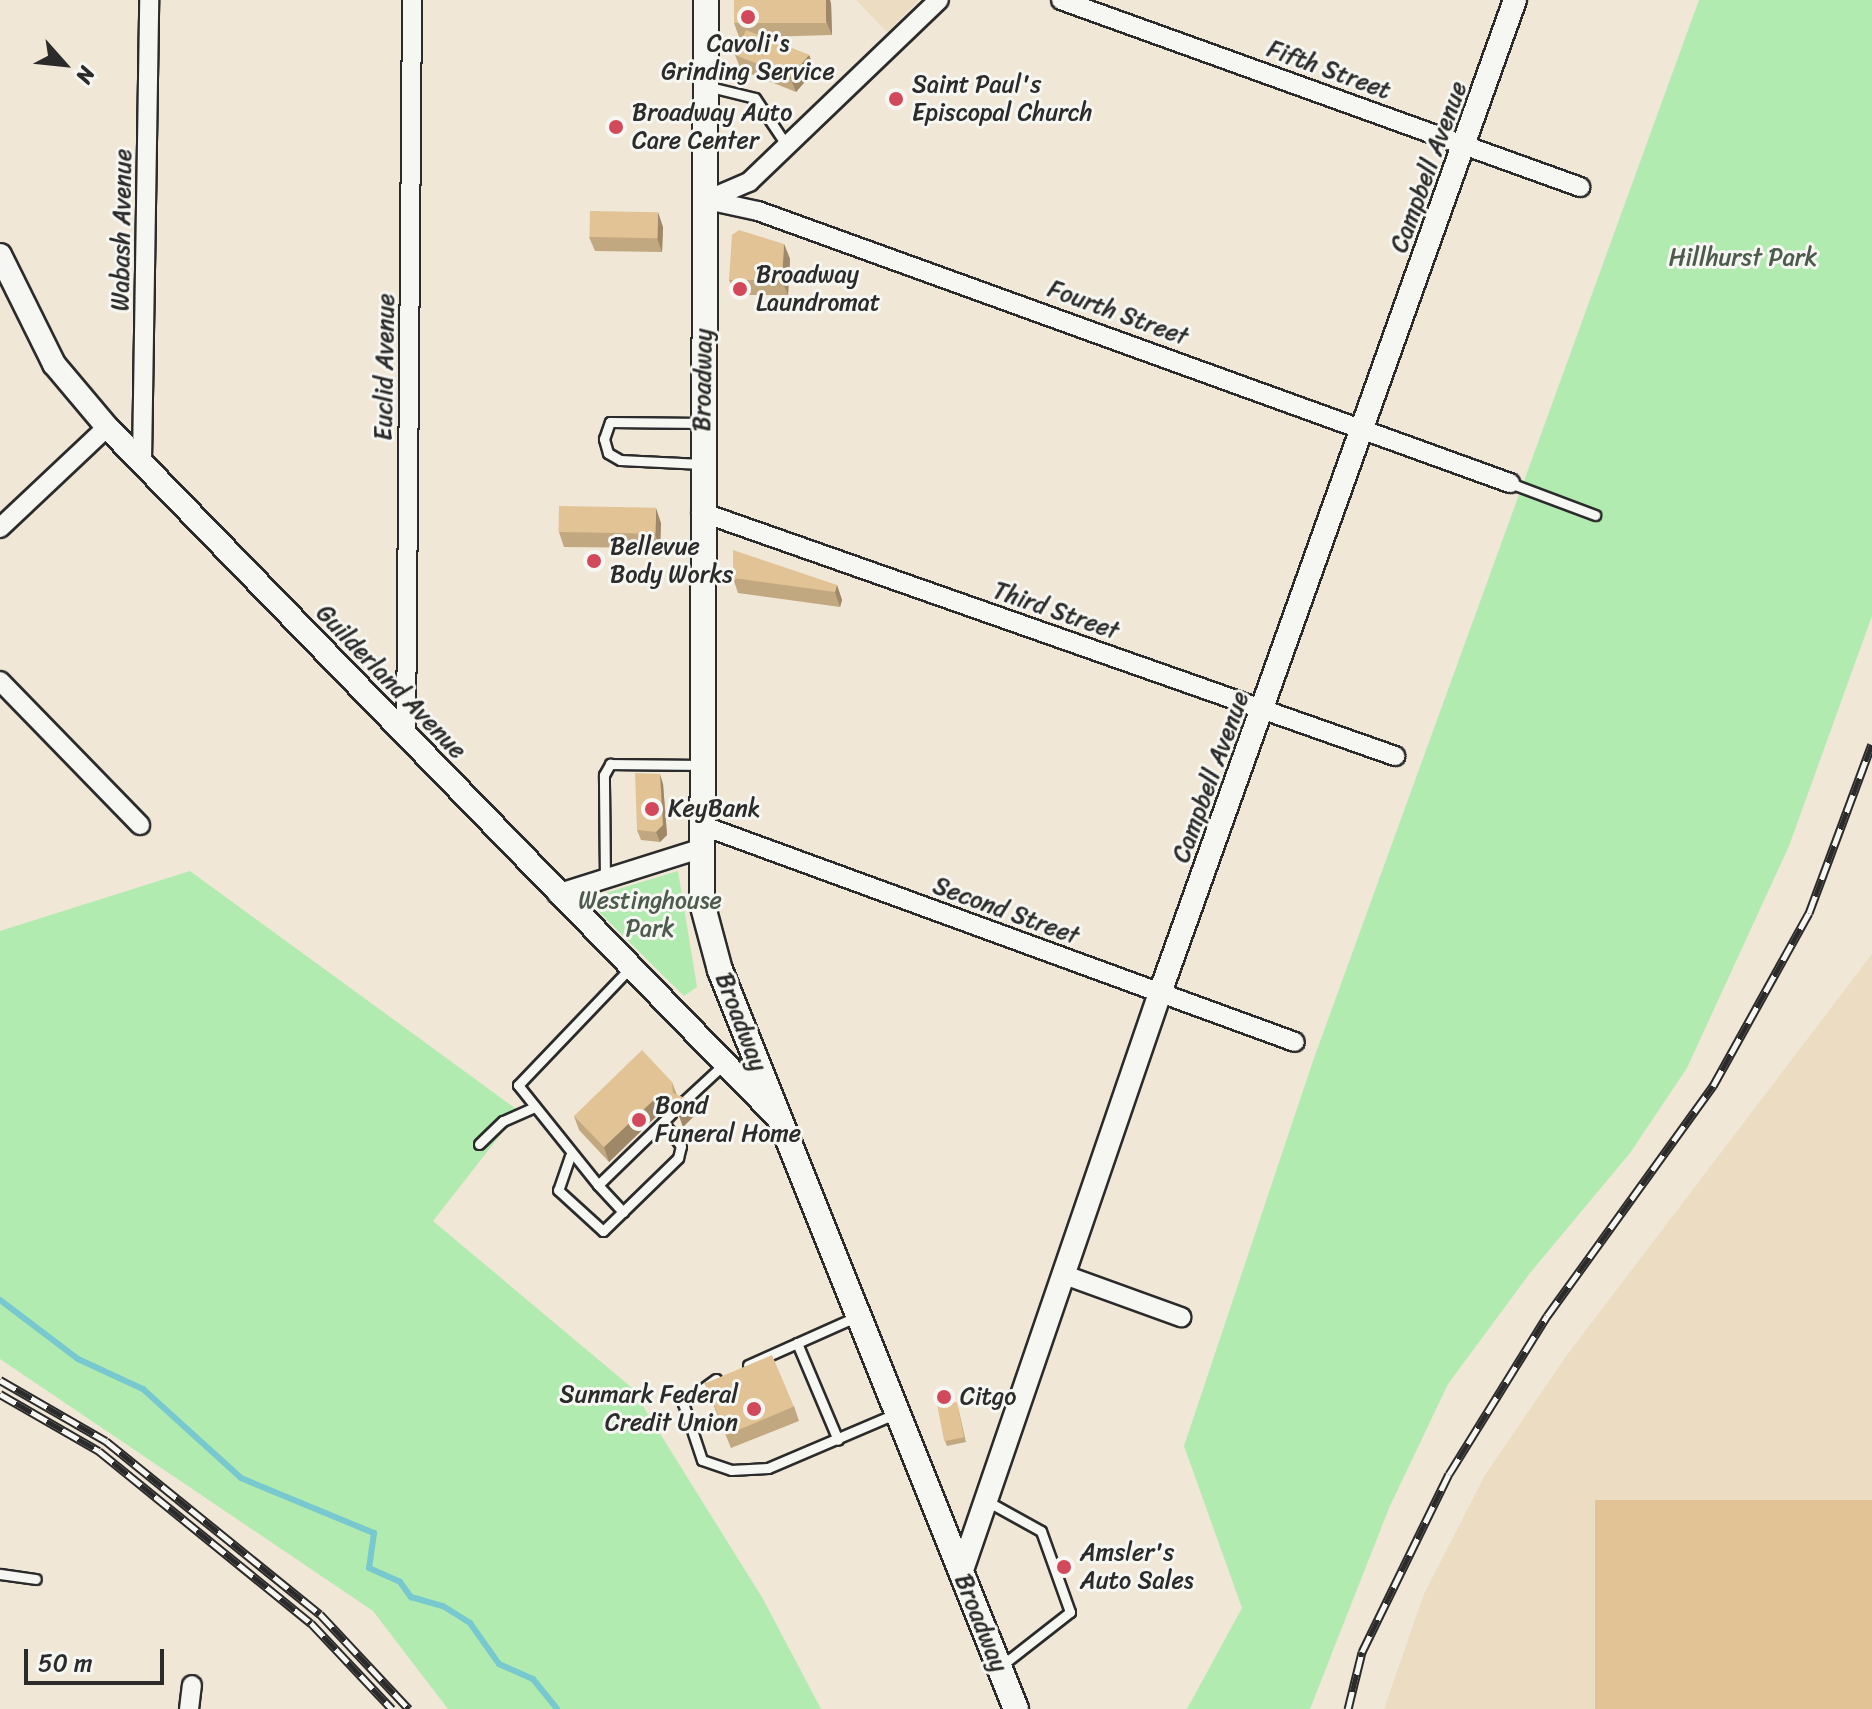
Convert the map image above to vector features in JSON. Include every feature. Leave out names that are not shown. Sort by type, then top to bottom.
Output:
[{"type":"main road","name":"Broadway","points":[[706,0],[701,837],[710,938],[779,1119],[1016,1709]]},
{"type":"street","name":"Wabash Avenue","points":[[142,461],[149,0]]},
{"type":"street","name":"Euclid Avenue","points":[[406,735],[412,0]]},
{"type":"street","points":[[707,200],[749,182],[939,0]]},
{"type":"street","name":"Fifth Street","points":[[1061,0],[1580,187]]},
{"type":"street","name":"Campbell Avenue","points":[[961,1573],[1160,993],[1515,0]]},
{"type":"street","name":"Fourth Street","points":[[707,200],[758,211],[1362,426],[1510,483]]},
{"type":"street","name":"Guilderland Avenue","points":[[0,255],[54,364],[107,427],[557,894],[779,1119]]},
{"type":"street","points":[[0,528],[107,427]]},
{"type":"street","name":"Third Street","points":[[701,512],[1395,756]]},
{"type":"street","points":[[0,681],[140,825]]},
{"type":"street","points":[[557,894],[605,879],[701,837]]},
{"type":"street","name":"Second Street","points":[[701,837],[1295,1042]]},
{"type":"street","points":[[1062,1274],[1181,1317]]},
{"type":"street","points":[[189,1709],[192,1685]]},
{"type":"lane","points":[[706,86],[755,98],[787,146]]},
{"type":"lane","points":[[702,464],[620,460],[608,453],[604,439],[610,422],[703,423]]},
{"type":"lane","points":[[1510,483],[1595,515]]},
{"type":"lane","points":[[605,879],[604,775],[610,764],[701,765]]},
{"type":"lane","points":[[623,1212],[570,1156],[518,1085],[630,968]]},
{"type":"lane","points":[[683,1102],[724,1064]]},
{"type":"lane","points":[[479,1144],[503,1121],[535,1107]]},
{"type":"lane","points":[[570,1156],[558,1190],[603,1231],[678,1158],[681,1146],[667,1118],[598,1185]]},
{"type":"lane","points":[[741,1368],[858,1316]]},
{"type":"lane","points":[[797,1343],[838,1440]]},
{"type":"lane","points":[[729,1373],[699,1388],[683,1403],[702,1460],[731,1470],[768,1468],[897,1413]]},
{"type":"lane","points":[[985,1500],[1041,1531],[1070,1612],[999,1667]]},
{"type":"lane","points":[[0,1574],[36,1579]]},
{"type":"shaded area","points":[[856,0],[919,0],[887,32]]},
{"type":"shaded area","points":[[1872,954],[1872,1709],[1384,1709],[1424,1594],[1485,1475],[1567,1355]]},
{"type":"green space","name":"Hillhurst Park","points":[[1699,0],[1872,0],[1872,616],[1789,846],[1687,1068],[1630,1153],[1530,1273],[1448,1384],[1389,1508],[1310,1709],[1187,1709],[1242,1608],[1184,1446],[1314,1058]]},
{"type":"green space","points":[[190,871],[519,1111],[433,1221],[631,1387],[763,1599],[821,1709],[448,1709],[373,1611],[0,1359],[0,931]]},
{"type":"green space","name":"Westinghouse Park","points":[[678,871],[697,987],[684,996],[586,899]]},
{"type":"building","points":[[734,0],[826,0],[826,23],[734,23]]},
{"type":"building","points":[[746,30],[809,55],[790,77],[735,55]]},
{"type":"building","points":[[590,211],[658,212],[658,238],[590,237]]},
{"type":"building","points":[[739,230],[784,244],[782,280],[729,280],[732,235]]},
{"type":"building","points":[[559,506],[656,508],[656,534],[559,532]]},
{"type":"building","points":[[733,550],[837,585],[835,592],[733,578]]},
{"type":"building","name":"KeyBank","points":[[635,773],[660,774],[663,825],[656,832],[637,830]]},
{"type":"building","points":[[642,1050],[672,1082],[673,1093],[690,1100],[678,1112],[670,1094],[660,1094],[604,1147],[574,1116]]},
{"type":"building","name":"Sunmark Federal Credit Union","points":[[772,1355],[794,1407],[727,1435],[705,1384]]},
{"type":"building","name":"Citgo","points":[[957,1402],[964,1437],[944,1441],[937,1406]]},
{"type":"building","points":[[1595,1500],[1872,1500],[1872,1709],[1595,1709]]},
{"type":"waterway","points":[[0,1300],[78,1359],[143,1389],[241,1478],[374,1533],[369,1568],[400,1582],[411,1597],[443,1606],[470,1623],[499,1664],[533,1679],[557,1709]]},
{"type":"railway","points":[[1348,1709],[1362,1652],[1449,1474],[1547,1316],[1713,1086],[1809,913],[1872,744]]},
{"type":"railway","points":[[0,1380],[106,1441],[320,1614],[409,1709]]},
{"type":"railway","points":[[0,1394],[99,1451],[311,1623],[392,1709]]},
{"type":"place","name":"Cavoli's Grinding Service","points":[[748,17]]},
{"type":"place","name":"Saint Paul's Episcopal Church","points":[[896,99]]},
{"type":"place","name":"Broadway Auto Care Center","points":[[616,127]]},
{"type":"place","name":"Broadway Laundromat","points":[[740,289]]},
{"type":"place","name":"Bellevue Body Works","points":[[594,561]]},
{"type":"place","name":"KeyBank","points":[[652,809]]},
{"type":"place","name":"Bond Funeral Home","points":[[639,1120]]},
{"type":"place","name":"Citgo","points":[[944,1397]]},
{"type":"place","name":"Sunmark Federal Credit Union","points":[[754,1409]]},
{"type":"place","name":"Amsler's Auto Sales","points":[[1064,1567]]}]
